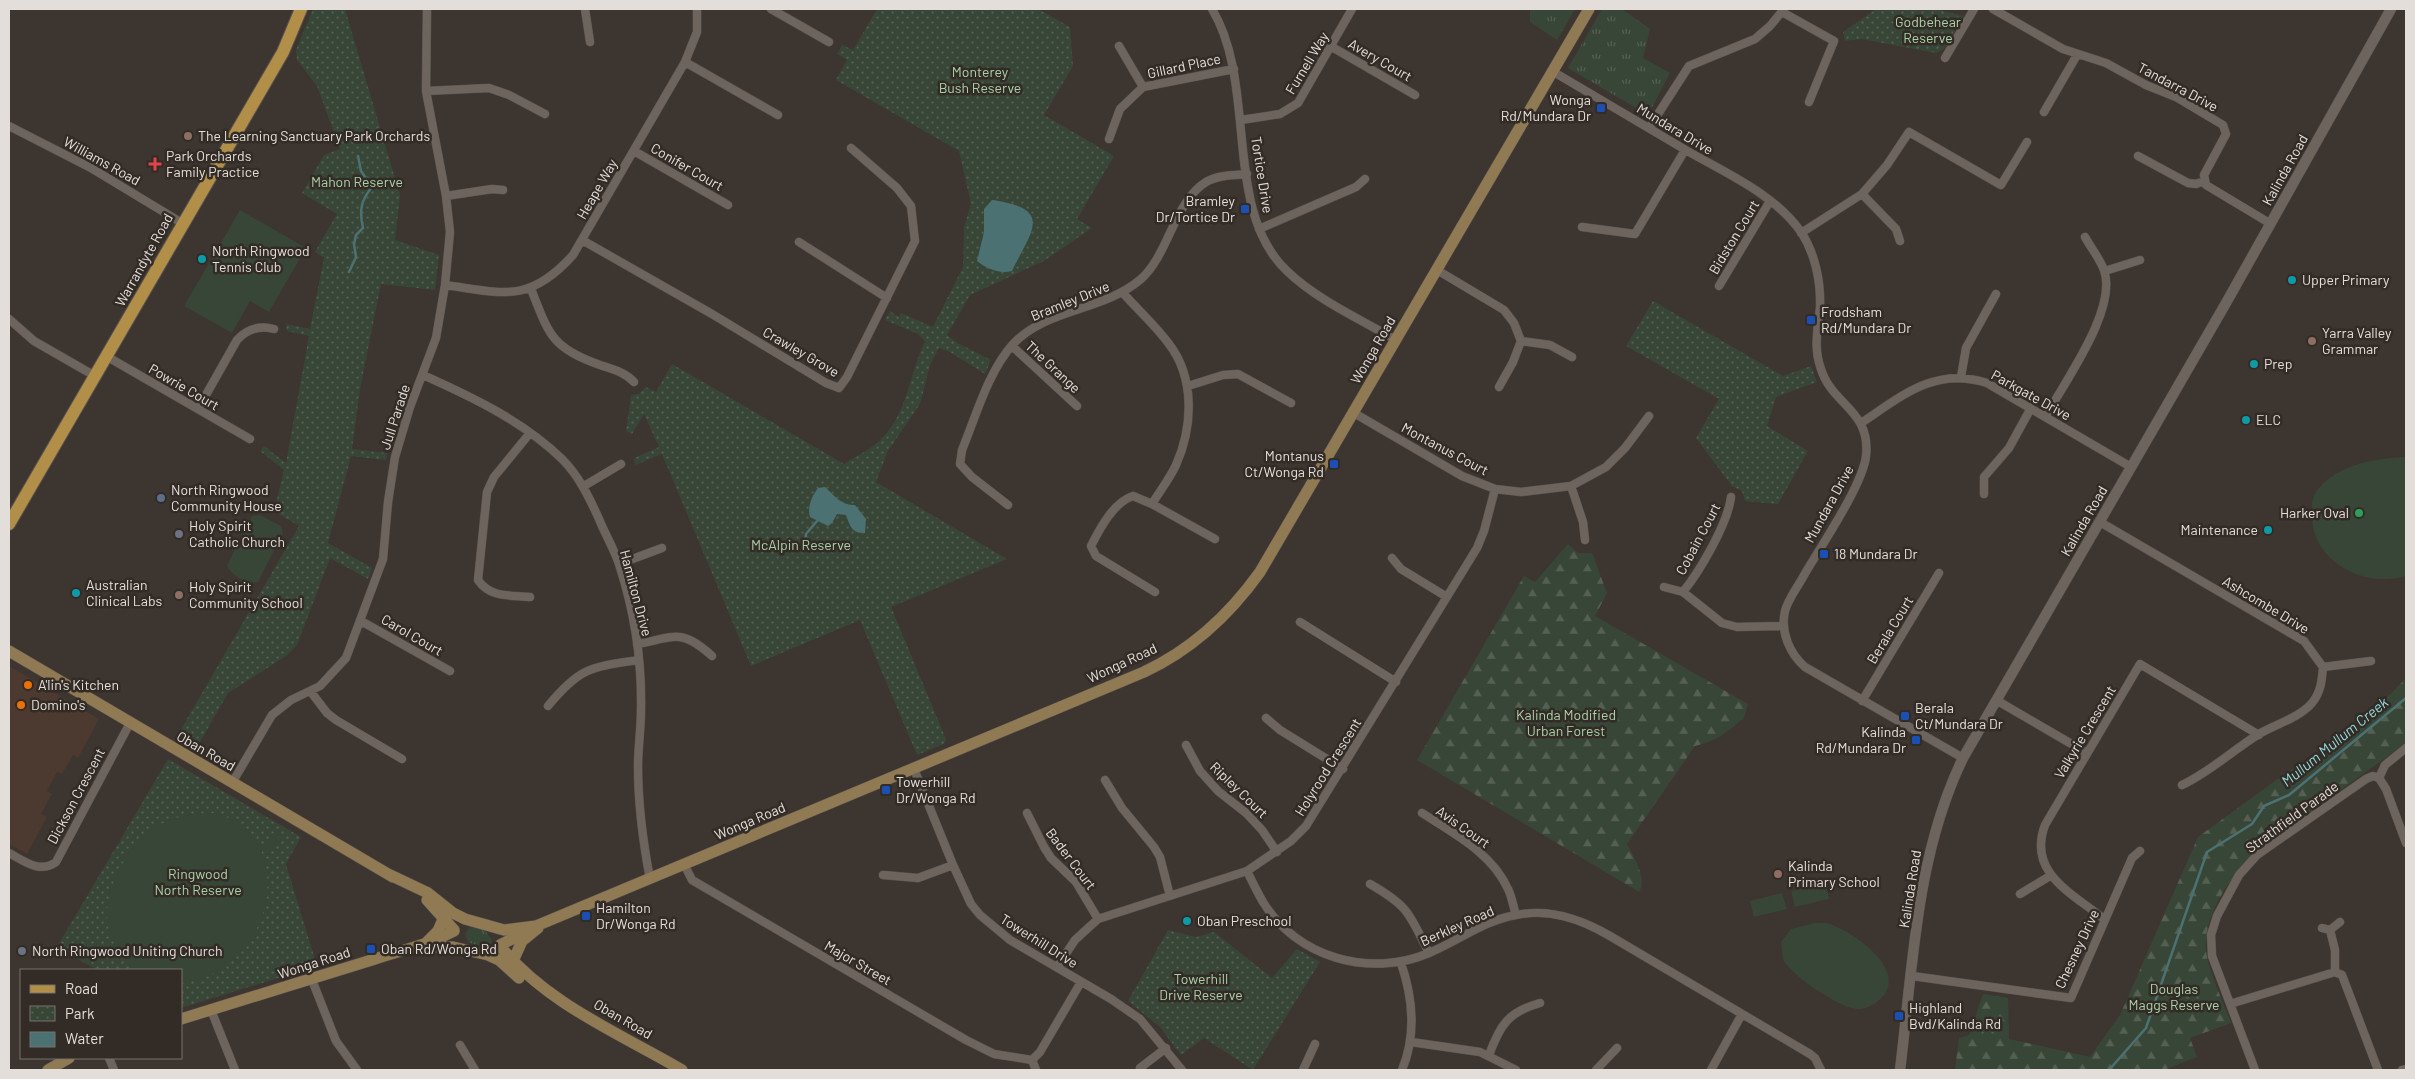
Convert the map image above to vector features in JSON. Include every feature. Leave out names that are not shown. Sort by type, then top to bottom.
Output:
[{"type":"main road","name":"Warrandyte Road","points":[[9,524],[283,52],[301,9]]},
{"type":"main road","name":"Wonga Road","points":[[540,925],[685,866],[1158,665],[1198,638],[1236,602],[1260,572],[1589,9]]},
{"type":"main road","name":"Oban Road","points":[[9,652],[388,874],[424,898],[444,917],[462,944],[499,960],[528,984],[549,993],[675,1069]]},
{"type":"main road","name":"Oban Road","points":[[388,874],[424,890],[453,913],[472,920],[493,932],[500,945],[513,961],[549,993]]},
{"type":"main road","points":[[420,947],[436,933],[444,917]]},
{"type":"main road","name":"Wonga Road","points":[[182,1019],[312,980],[375,958],[420,947],[454,931],[460,924],[472,920]]},
{"type":"main road","points":[[472,920],[506,931],[540,925]]},
{"type":"main road","points":[[420,947],[450,946],[487,955],[500,945],[540,925]]},
{"type":"main road","points":[[513,961],[516,951],[523,940],[540,925]]},
{"type":"main road","points":[[48,1070],[67,1059]]},
{"type":"street","name":"Jull Parade","points":[[232,783],[272,715],[291,700],[311,692],[330,677],[346,658],[383,559],[388,502],[397,450],[410,407],[436,338],[445,285],[450,232],[446,196],[426,91],[427,9]]},
{"type":"street","points":[[585,9],[590,42]]},
{"type":"street","name":"Heape Way","points":[[445,285],[504,294],[531,289],[562,268],[573,255],[686,62],[697,32],[697,9]]},
{"type":"street","points":[[771,9],[829,42]]},
{"type":"street","name":"Tortice Drive","points":[[1213,9],[1228,44],[1234,69],[1253,212],[1270,251],[1285,270],[1300,283],[1396,340]]},
{"type":"street","name":"Furnell Way","points":[[1241,120],[1280,114],[1294,107],[1332,47],[1352,9]]},
{"type":"street","points":[[1945,58],[1974,9]]},
{"type":"street","name":"Tandarra Drive","points":[[1993,9],[2077,55],[2106,63],[2146,85],[2176,98],[2224,126],[2226,134],[2204,175],[2204,181]]},
{"type":"street","points":[[1649,128],[1689,66],[1755,39],[1783,10],[1834,41],[1809,102]]},
{"type":"street","name":"Kalinda Road","points":[[1900,1070],[1928,856],[1948,788],[1996,700],[2270,224],[2388,12]]},
{"type":"street","points":[[1119,46],[1143,88]]},
{"type":"street","name":"Avery Court","points":[[1332,47],[1415,95]]},
{"type":"street","points":[[2044,112],[2077,55]]},
{"type":"street","points":[[686,62],[778,116]]},
{"type":"street","name":"Gillard Place","points":[[1109,139],[1120,109],[1143,88],[1234,69]]},
{"type":"street","name":"Mundara Drive","points":[[1552,71],[1770,201],[1801,233],[1811,253],[1818,280],[1820,309],[1816,348],[1821,371],[1831,388],[1854,412],[1861,423],[1867,445],[1864,470],[1789,600],[1784,626],[1790,648],[1798,661],[1814,674],[1963,758]]},
{"type":"street","points":[[426,91],[490,88],[509,95],[545,114]]},
{"type":"street","name":"Williams Road","points":[[9,126],[91,168],[182,223]]},
{"type":"street","points":[[1801,233],[1862,194],[1887,165],[1909,132],[2001,185],[2027,142]]},
{"type":"street","name":"Crawley Grove","points":[[582,240],[712,314],[826,383],[839,388],[915,241],[911,206],[897,188],[851,148]]},
{"type":"street","name":"Conifer Court","points":[[634,150],[728,205]]},
{"type":"street","points":[[1582,227],[1635,234],[1685,150]]},
{"type":"street","points":[[2138,156],[2188,183],[2196,184],[2204,181],[2209,188],[2270,224]]},
{"type":"street","name":"Bramley Drive","points":[[1008,505],[972,477],[960,464],[962,450],[996,368],[1023,334],[1038,325],[1123,293],[1142,278],[1153,264],[1189,199],[1197,189],[1217,178],[1247,174]]},
{"type":"street","points":[[1259,229],[1356,187],[1365,179]]},
{"type":"street","points":[[446,196],[492,188],[503,190]]},
{"type":"street","points":[[1862,194],[1896,229],[1900,241]]},
{"type":"street","name":"Bidston Court","points":[[1720,286],[1770,201]]},
{"type":"street","points":[[2046,416],[2101,319],[2107,297],[2104,271],[2085,238]]},
{"type":"street","points":[[799,242],[887,298]]},
{"type":"street","points":[[2104,271],[2140,260]]},
{"type":"street","points":[[1437,270],[1504,310],[1514,323],[1521,342],[1513,362],[1499,387]]},
{"type":"street","points":[[531,289],[548,333],[558,344],[572,354],[620,371],[634,382]]},
{"type":"street","points":[[1123,293],[1170,344],[1181,364],[1188,386],[1189,420],[1176,464],[1152,504]]},
{"type":"street","points":[[1961,377],[1966,348],[1996,294]]},
{"type":"street","points":[[9,320],[34,341],[95,376]]},
{"type":"street","points":[[198,409],[237,340],[245,332],[266,327],[274,329]]},
{"type":"street","points":[[1521,342],[1550,345],[1572,357]]},
{"type":"street","name":"The Grange","points":[[1012,346],[1077,406]]},
{"type":"street","name":"Powrie Court","points":[[106,356],[250,438]]},
{"type":"street","points":[[1188,386],[1223,375],[1238,374],[1291,403]]},
{"type":"street","name":"Hamilton Drive","points":[[423,375],[467,395],[530,433],[563,460],[584,486],[619,564],[637,644],[641,710],[638,766],[639,800],[641,835],[650,879]]},
{"type":"street","name":"Parkgate Drive","points":[[1861,423],[1923,384],[1942,378],[1961,377],[1987,383],[2131,467]]},
{"type":"street","points":[[1984,494],[1984,477],[2010,448],[2031,408]]},
{"type":"street","name":"Montanus Court","points":[[1354,413],[1462,476],[1495,489],[1522,492],[1571,486],[1606,467],[1616,458],[1649,416]]},
{"type":"street","points":[[530,433],[494,477],[487,492],[478,580],[484,589],[493,593],[530,597]]},
{"type":"street","points":[[584,486],[621,464]]},
{"type":"street","points":[[1571,486],[1583,522],[1585,540]]},
{"type":"street","name":"Holyrood Crescent","points":[[1057,967],[1075,940],[1098,919],[1247,871],[1277,852],[1306,826],[1343,769],[1477,548],[1495,489]]},
{"type":"street","points":[[1155,592],[1096,556],[1091,546],[1122,500],[1133,496],[1152,504],[1215,540]]},
{"type":"street","name":"Cobain Court","points":[[1683,592],[1692,581],[1730,512],[1731,497]]},
{"type":"street","name":"Ashcombe Drive","points":[[2100,522],[2304,641],[2323,666]]},
{"type":"street","points":[[619,564],[662,548]]},
{"type":"street","points":[[1392,558],[1401,569],[1447,597]]},
{"type":"street","name":"Berala Court","points":[[1862,701],[1939,573]]},
{"type":"street","points":[[1664,587],[1683,592],[1722,623],[1737,627],[1784,626]]},
{"type":"street","name":"Carol Court","points":[[361,620],[450,671]]},
{"type":"street","points":[[1300,622],[1396,682]]},
{"type":"street","points":[[637,644],[683,636],[694,641],[712,656]]},
{"type":"street","points":[[548,706],[568,683],[580,674],[595,667],[639,660]]},
{"type":"street","points":[[2182,785],[2196,778],[2259,734],[2300,713],[2318,693],[2323,666],[2371,661]]},
{"type":"street","name":"Valkyrie Crescent","points":[[2104,919],[2050,876],[2040,852],[2042,834],[2140,664],[2259,734]]},
{"type":"street","points":[[311,692],[327,713],[336,720],[402,759]]},
{"type":"street","points":[[1996,700],[2087,753]]},
{"type":"street","points":[[1266,718],[1280,730],[1343,769]]},
{"type":"street","name":"Dickson Crescent","points":[[9,854],[38,868],[50,866],[56,862],[130,723]]},
{"type":"street","name":"Ripley Court","points":[[1186,745],[1200,771],[1218,791],[1252,819],[1277,852]]},
{"type":"street","points":[[2406,748],[2386,765],[2379,778],[2386,789],[2406,844]]},
{"type":"street","name":"Towerhill Drive","points":[[914,769],[971,904],[990,925],[1140,1019],[1166,1048],[1182,1070]]},
{"type":"street","name":"Strathfield Parade","points":[[2255,1070],[2212,956],[2211,935],[2217,916],[2239,875],[2257,855],[2366,779],[2373,776],[2379,778]]},
{"type":"street","points":[[1105,780],[1122,808],[1160,857],[1170,896]]},
{"type":"street","name":"Bader Court","points":[[1027,813],[1051,858],[1076,882],[1098,919]]},
{"type":"street","name":"Avis Court","points":[[1422,814],[1478,850],[1498,871],[1508,889],[1516,915]]},
{"type":"street","name":"Chesney Drive","points":[[1912,976],[2071,998],[2132,858],[2140,851]]},
{"type":"street","points":[[883,875],[918,878],[953,864]]},
{"type":"street","name":"Major Street","points":[[685,866],[692,880],[966,1040],[994,1054],[1032,1060]]},
{"type":"street","name":"Berkley Road","points":[[1247,871],[1263,903],[1292,935],[1308,945],[1348,961],[1374,964],[1401,963],[1429,953],[1492,922],[1516,915],[1551,914],[1590,924],[1810,1054],[1815,1058],[1820,1070]]},
{"type":"street","points":[[2020,894],[2050,876]]},
{"type":"street","points":[[1370,884],[1390,896],[1406,909],[1418,928],[1429,953]]},
{"type":"street","points":[[2335,972],[2335,956],[2326,929],[2340,922]]},
{"type":"street","points":[[1401,963],[1412,1013],[1410,1042],[1402,1070]]},
{"type":"street","points":[[2230,1004],[2335,972],[2342,975],[2378,1070]]},
{"type":"street","points":[[312,980],[336,1041],[357,1070]]},
{"type":"street","points":[[1036,1070],[1032,1060],[1040,1052],[1081,982]]},
{"type":"street","points":[[1489,1055],[1498,1031],[1510,1016],[1524,1007],[1540,1003]]},
{"type":"street","points":[[211,1010],[235,1070]]},
{"type":"street","points":[[1711,1070],[1742,1014]]},
{"type":"street","points":[[1410,1042],[1468,1049],[1489,1055],[1512,1069]]},
{"type":"street","points":[[1303,1070],[1315,1044]]},
{"type":"street","points":[[460,1045],[475,1070]]},
{"type":"street","points":[[1140,1068],[1166,1048]]},
{"type":"street","points":[[1596,1070],[1617,1048]]},
{"type":"street","points":[[2402,1070],[2406,1069]]},
{"type":"shaded area","points":[[9,666],[99,719],[78,758],[73,755],[62,774],[57,772],[47,791],[52,794],[41,814],[47,817],[27,854],[9,844]]},
{"type":"green space","name":"Mahon Reserve","points":[[313,9],[345,9],[400,195],[395,240],[439,255],[435,290],[381,284],[360,389],[352,449],[387,453],[386,460],[351,456],[328,543],[372,568],[368,579],[330,558],[297,645],[286,656],[228,693],[196,749],[176,738],[299,526],[274,511],[284,470],[260,451],[264,446],[286,463],[309,336],[287,331],[286,324],[310,329],[324,258],[315,252],[337,214],[302,193],[324,155],[340,149],[317,86],[297,60],[296,50]]},
{"type":"green space","points":[[877,9],[1038,9],[1070,27],[1073,66],[1044,115],[1114,156],[1077,219],[1092,228],[1044,261],[970,295],[947,335],[956,342],[991,360],[985,374],[950,352],[939,348],[930,365],[920,404],[888,451],[876,482],[1007,559],[891,607],[946,739],[944,744],[917,755],[860,620],[751,666],[662,454],[635,465],[634,458],[659,447],[644,414],[632,434],[626,431],[631,395],[639,394],[646,387],[656,392],[672,364],[844,464],[876,444],[896,419],[925,341],[918,334],[885,320],[890,311],[899,317],[901,313],[933,327],[963,267],[964,227],[971,204],[959,151],[836,80],[847,60],[837,54],[842,45],[853,50]]},
{"type":"green space","points":[[1530,9],[1575,9],[1557,40],[1530,22]]},
{"type":"green space","points":[[1602,9],[1622,9],[1650,29],[1643,58],[1670,73],[1648,115],[1568,68]]},
{"type":"green space","name":"Godbehear Reserve","points":[[1876,9],[1936,9],[1963,16],[1944,49],[1936,53],[1862,39],[1845,41],[1843,32]]},
{"type":"green space","points":[[240,210],[306,248],[269,312],[250,301],[232,333],[184,306]]},
{"type":"green space","points":[[1653,301],[1783,376],[1811,366],[1817,382],[1776,397],[1767,426],[1808,451],[1778,504],[1745,501],[1742,491],[1732,486],[1696,438],[1719,399],[1626,346]]},
{"type":"green space","name":"Harker Oval","points":[[2406,457],[2406,576],[2374,579],[2358,575],[2331,559],[2321,547],[2314,532],[2312,501],[2319,488],[2337,473],[2371,461]]},
{"type":"green space","points":[[260,515],[281,526],[283,533],[258,582],[254,583],[235,576],[227,565],[252,516]]},
{"type":"green space","name":"Kalinda Modified Urban Forest","points":[[1568,544],[1578,553],[1592,553],[1607,593],[1595,616],[1748,704],[1743,720],[1709,742],[1695,746],[1627,844],[1641,874],[1642,880],[1639,892],[1417,760],[1524,576],[1535,582]]},
{"type":"green space","name":"Douglas Maggs Reserve","points":[[2406,678],[2406,743],[2259,849],[2239,870],[2222,894],[2210,921],[2206,949],[2213,976],[2231,1023],[2190,1038],[2197,1057],[2164,1070],[1955,1070],[1959,1038],[1969,1035],[1983,994],[2008,998],[2009,1039],[2090,1057],[2120,1015],[2198,837],[2290,770],[2336,750]]},
{"type":"green space","name":"Ringwood North Reserve","points":[[168,759],[301,837],[286,864],[317,966],[182,1008],[182,969],[95,969],[57,947]]},
{"type":"green space","points":[[214,813],[229,818],[246,830],[260,848],[273,833],[281,839],[268,855],[261,850],[267,872],[267,894],[262,916],[253,936],[240,953],[223,967],[203,978],[182,983],[182,969],[135,969],[111,937],[107,910],[113,884],[129,853],[139,840],[151,830],[164,823],[179,817]]},
{"type":"green space","points":[[1826,883],[1829,899],[1795,907],[1791,891]]},
{"type":"green space","points":[[1782,893],[1787,909],[1754,917],[1750,901]]},
{"type":"green space","points":[[1815,923],[1828,923],[1841,929],[1866,945],[1877,956],[1885,967],[1889,979],[1887,991],[1877,1002],[1862,1009],[1843,1005],[1815,989],[1786,964],[1781,942],[1791,929]]},
{"type":"green space","points":[[470,927],[481,929],[486,933],[492,941],[490,946],[484,948],[468,942],[465,934]]},
{"type":"green space","name":"Towerhill Drive Reserve","points":[[1168,930],[1196,937],[1214,932],[1272,978],[1297,949],[1320,962],[1253,1070],[1204,1038],[1181,1055],[1160,1027],[1128,1001]]},
{"type":"green space","points":[[2184,982],[2196,988],[2202,997],[2198,1011],[2191,1012],[2179,1000],[2179,989]]},
{"type":"green space","points":[[1989,1013],[1997,1025],[1996,1033],[1989,1035],[1979,1031],[1982,1014]]},
{"type":"water","points":[[992,200],[1012,204],[1024,209],[1031,216],[1033,224],[1031,233],[1012,271],[1002,272],[993,270],[977,261],[984,232],[984,209]]},
{"type":"water","points":[[825,487],[842,502],[855,505],[866,519],[865,533],[854,531],[846,515],[837,514],[828,526],[810,517],[810,506],[814,494],[818,488]]},
{"type":"waterway","points":[[349,272],[356,257],[354,244],[356,235],[363,228],[362,206],[365,196],[372,187],[361,171],[358,156]]},
{"type":"waterway","points":[[804,549],[806,534],[817,521]]},
{"type":"waterway","name":"Mullum Mullum Creek","points":[[2109,1070],[2146,1028],[2207,852],[2252,824],[2264,806],[2289,795],[2406,698]]},
{"type":"place","name":"Wonga Rd/Mundara Dr","points":[[1601,108]]},
{"type":"place","name":"The Learning Sanctuary Park Orchards","points":[[188,136]]},
{"type":"place","name":"Park Orchards Family Practice","points":[[155,164]]},
{"type":"place","name":"Bramley Dr/Tortice Dr","points":[[1245,209]]},
{"type":"place","name":"North Ringwood Tennis Club","points":[[202,259]]},
{"type":"place","name":"Upper Primary","points":[[2292,280]]},
{"type":"place","name":"Frodsham Rd/Mundara Dr","points":[[1811,320]]},
{"type":"place","name":"Yarra Valley Grammar","points":[[2312,341]]},
{"type":"place","name":"Prep","points":[[2254,364]]},
{"type":"place","name":"ELC","points":[[2246,420]]},
{"type":"place","name":"Montanus Ct/Wonga Rd","points":[[1334,464]]},
{"type":"place","name":"North Ringwood Community House","points":[[161,498]]},
{"type":"place","name":"Harker Oval","points":[[2359,513]]},
{"type":"place","name":"Maintenance","points":[[2268,530]]},
{"type":"place","name":"Holy Spirit Catholic Church","points":[[179,534]]},
{"type":"place","name":"18 Mundara Dr","points":[[1824,554]]},
{"type":"place","name":"Australian Clinical Labs","points":[[76,593]]},
{"type":"place","name":"Holy Spirit Community School","points":[[179,595]]},
{"type":"place","name":"A'lin's Kitchen","points":[[28,685]]},
{"type":"place","name":"Domino's","points":[[21,705]]},
{"type":"place","name":"Berala Ct/Mundara Dr","points":[[1905,716]]},
{"type":"place","name":"Kalinda Rd/Mundara Dr","points":[[1916,740]]},
{"type":"place","name":"Towerhill Dr/Wonga Rd","points":[[886,790]]},
{"type":"place","name":"Kalinda Primary School","points":[[1778,874]]},
{"type":"place","name":"Hamilton Dr/Wonga Rd","points":[[586,916]]},
{"type":"place","name":"Oban Preschool","points":[[1187,921]]},
{"type":"place","name":"Oban Rd/Wonga Rd","points":[[371,949]]},
{"type":"place","name":"North Ringwood Uniting Church","points":[[22,951]]},
{"type":"place","name":"Highland Bvd/Kalinda Rd","points":[[1899,1016]]},
{"type":"park label","name":"Monterey Bush Reserve","points":[[980,80]]},
{"type":"park label","name":"McAlpin Reserve","points":[[801,545]]}]
